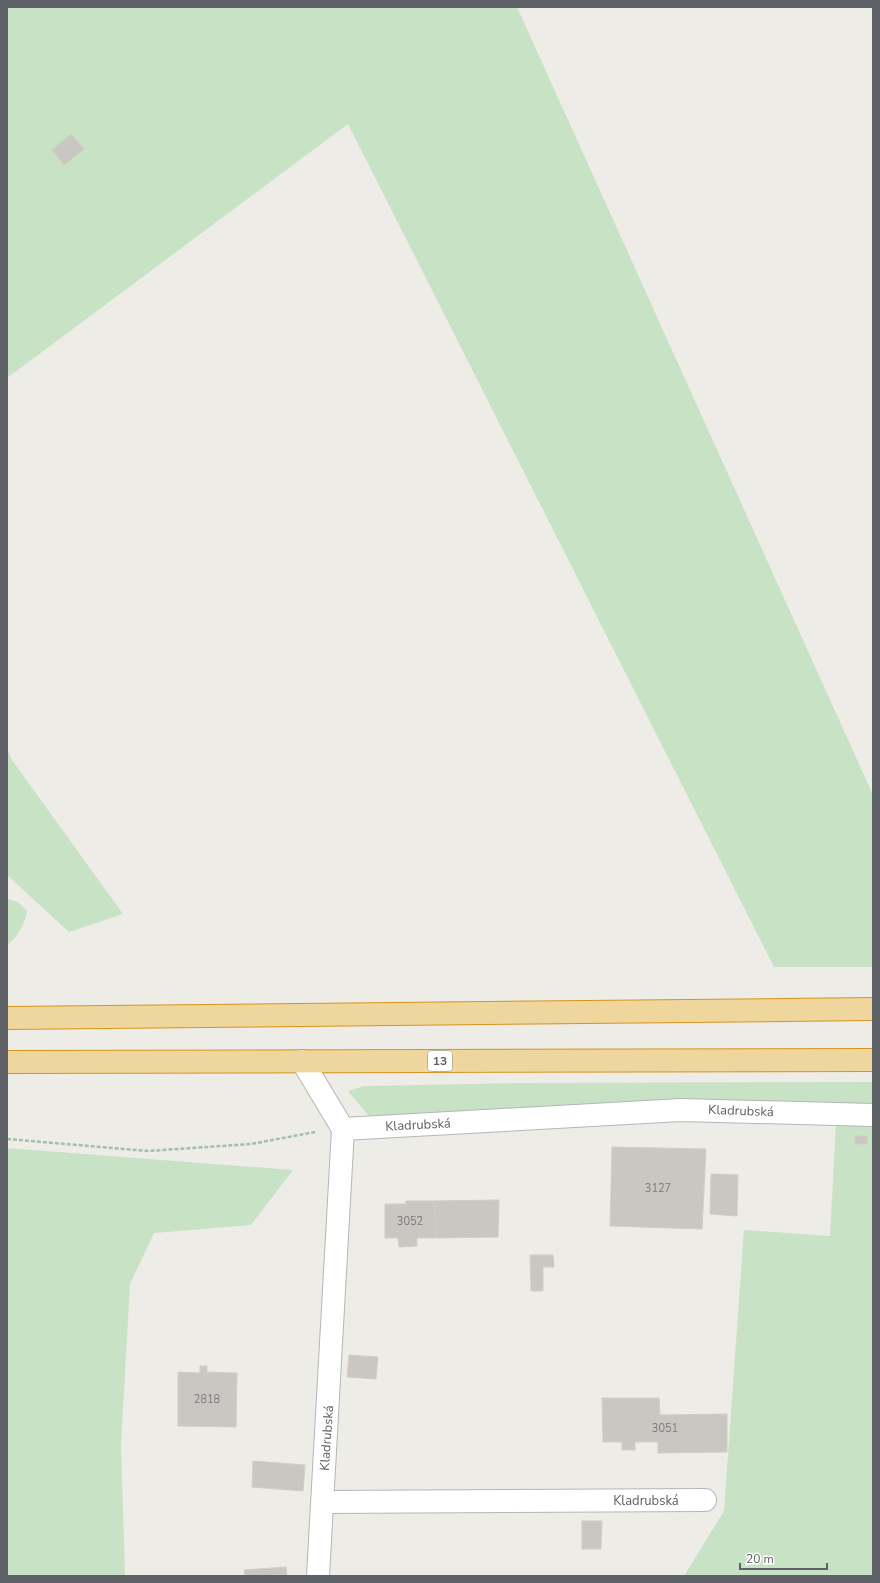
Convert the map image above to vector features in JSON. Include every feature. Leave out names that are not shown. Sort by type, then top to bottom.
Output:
[{"type":"highway","points":[[832,1008],[873,1003]]},
{"type":"highway","points":[[7,1018],[832,1008],[873,1009]]},
{"type":"highway","name":"13","points":[[7,1062],[873,1060]]},
{"type":"street","points":[[302,1061],[343,1130]]},
{"type":"street","name":"Kladrubská","points":[[318,1576],[343,1130],[681,1110],[869,1115]]},
{"type":"street","name":"Kladrubská","points":[[322,1502],[705,1500]]},
{"type":"path","points":[[7,1139],[148,1151],[251,1144],[328,1130],[343,1130]]},
{"type":"green space","points":[[7,7],[517,7],[873,795],[873,967],[774,967],[348,124],[7,378]]},
{"type":"green space","points":[[7,748],[12,760],[123,914],[69,932],[7,875]]},
{"type":"green space","points":[[7,899],[18,902],[27,911],[25,920],[20,930],[7,945]]},
{"type":"green space","points":[[873,1082],[873,1103],[626,1102],[369,1116],[348,1091],[364,1086],[519,1083]]},
{"type":"green space","points":[[836,1124],[873,1125],[873,1576],[684,1576],[724,1511],[744,1230],[830,1236]]},
{"type":"green space","points":[[7,1148],[293,1170],[251,1225],[154,1233],[130,1284],[121,1445],[125,1576],[7,1576]]},
{"type":"building","points":[[71,134],[84,149],[64,165],[52,150]]},
{"type":"building","points":[[855,1136],[867,1136],[867,1144],[855,1144]]},
{"type":"building","points":[[612,1147],[706,1149],[702,1229],[610,1226]]},
{"type":"building","points":[[711,1174],[738,1175],[737,1216],[710,1214]]},
{"type":"building","points":[[499,1200],[498,1237],[436,1238],[435,1204],[433,1205],[433,1201]]},
{"type":"building","points":[[406,1201],[433,1201],[433,1205],[435,1204],[436,1238],[417,1238],[417,1246],[399,1247],[398,1238],[385,1238],[385,1204],[406,1204]]},
{"type":"building","points":[[530,1255],[553,1255],[554,1267],[543,1267],[543,1291],[531,1291]]},
{"type":"building","points":[[349,1355],[378,1357],[376,1379],[347,1377]]},
{"type":"building","points":[[200,1366],[207,1366],[207,1372],[237,1373],[236,1427],[178,1426],[178,1372],[200,1373]]},
{"type":"building","points":[[602,1398],[659,1398],[660,1415],[727,1414],[727,1452],[658,1453],[658,1442],[635,1442],[635,1450],[622,1450],[622,1442],[603,1442]]},
{"type":"building","points":[[253,1461],[305,1465],[303,1491],[252,1487]]},
{"type":"building","points":[[582,1521],[602,1521],[601,1549],[582,1549]]},
{"type":"building","points":[[286,1567],[287,1576],[245,1576],[244,1570]]}]
